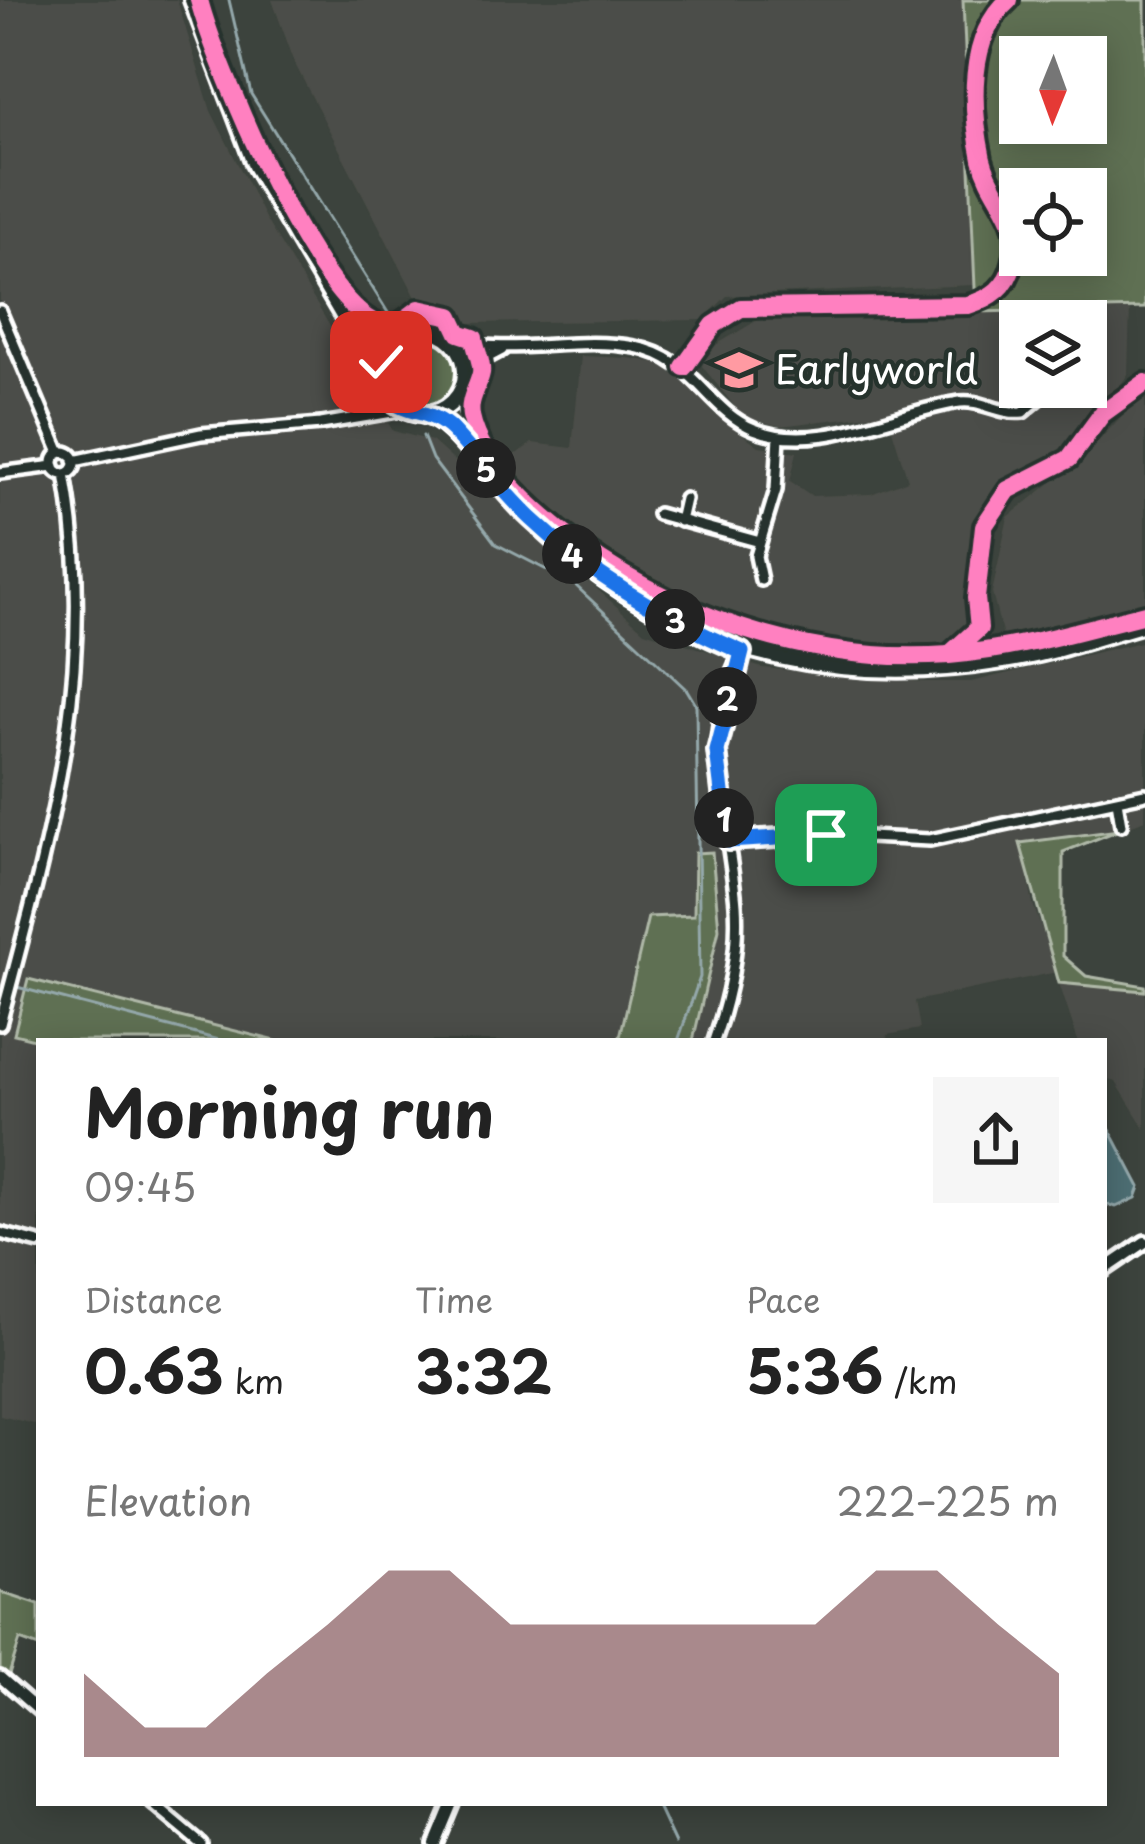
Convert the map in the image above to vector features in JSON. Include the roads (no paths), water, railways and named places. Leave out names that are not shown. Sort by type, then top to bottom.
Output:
[{"type":"main road","points":[[192,0],[255,166],[352,324],[382,384],[404,410],[431,414],[582,562],[680,622],[744,645],[834,665],[978,665],[1145,624]]},
{"type":"main road","points":[[352,324],[402,334],[422,329],[453,341],[466,369],[461,390],[472,435],[491,474]]},
{"type":"main road","points":[[382,384],[381,362],[402,334]]},
{"type":"main road","points":[[431,414],[461,390]]},
{"type":"street","points":[[685,367],[714,326],[741,308],[968,305],[987,299],[1009,280],[1019,241],[982,158],[976,90],[979,40],[991,15],[1009,0]]},
{"type":"street","points":[[0,311],[60,453],[74,460],[201,434],[404,410]]},
{"type":"street","points":[[453,341],[507,348],[624,346],[685,367],[733,417],[779,436],[862,425],[967,401],[999,407]]},
{"type":"street","points":[[466,369],[507,348]]},
{"type":"street","points":[[355,416],[382,384]]},
{"type":"street","points":[[761,580],[755,568],[776,490],[779,436]]},
{"type":"street","points":[[53,466],[60,453]]},
{"type":"street","points":[[0,1024],[61,766],[79,654],[81,589],[65,474],[74,460]]},
{"type":"street","points":[[0,473],[53,466],[65,474]]},
{"type":"street","points":[[680,521],[685,499]]},
{"type":"street","points":[[658,514],[760,542]]},
{"type":"street","points":[[715,1038],[727,1005],[736,911],[717,751],[744,645]]},
{"type":"street","points":[[728,841],[826,835],[930,840],[1145,794]]},
{"type":"street","points":[[1117,801],[1121,825]]},
{"type":"street","points":[[0,1233],[36,1242]]},
{"type":"street","points":[[1107,1268],[1145,1242]]},
{"type":"street","points":[[0,1677],[36,1708]]},
{"type":"street","points":[[156,1806],[201,1844]]},
{"type":"street","points":[[435,1844],[451,1806]]},
{"type":"water","points":[[1107,1130],[1140,1187],[1136,1198],[1116,1207],[1107,1205]]},
{"type":"waterway","points":[[229,0],[251,94],[392,319]]},
{"type":"waterway","points":[[423,436],[432,459],[496,544],[574,584],[687,690],[696,705],[700,977],[679,1038]]},
{"type":"waterway","points":[[13,986],[212,1038]]},
{"type":"waterway","points":[[657,1806],[675,1844]]},
{"type":"place","name":"Earlyworld","points":[[739,370]]}]
